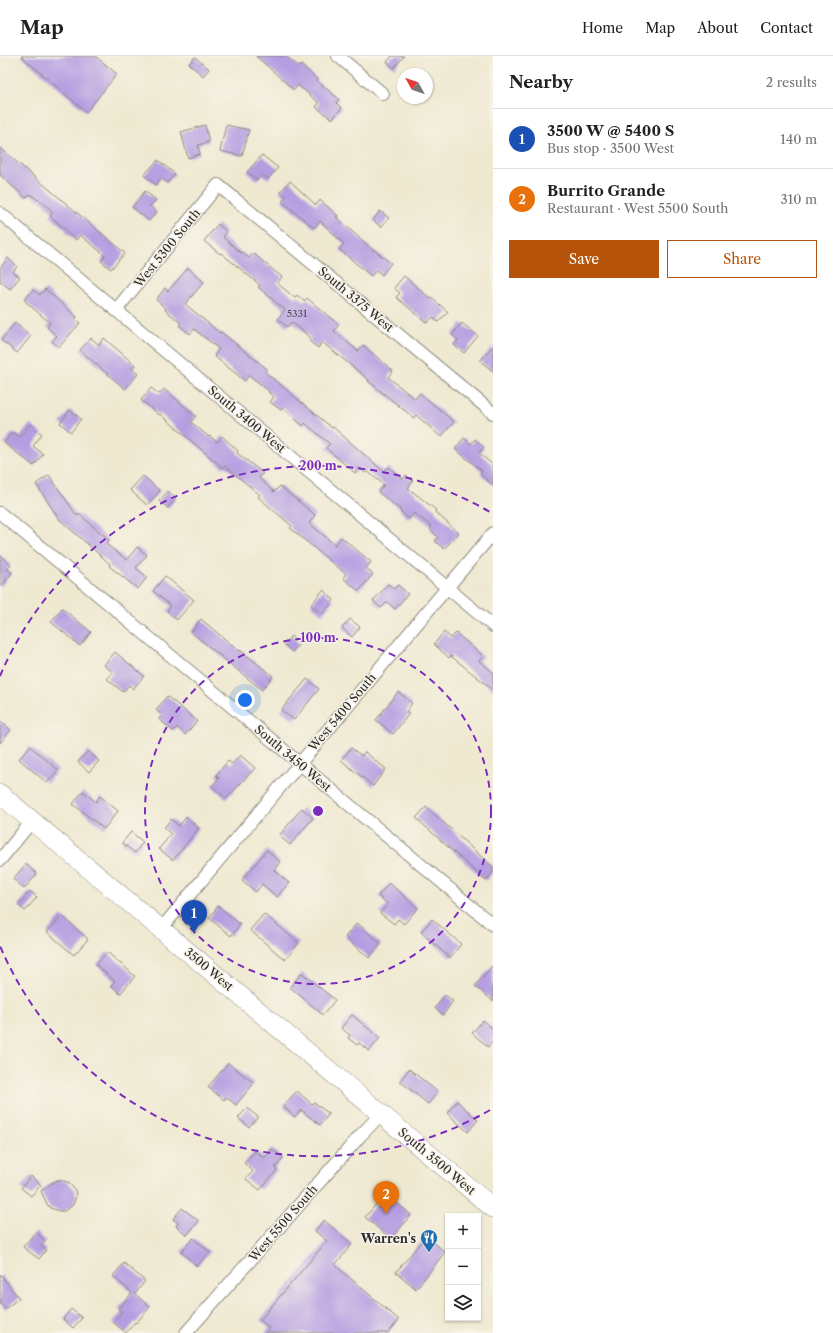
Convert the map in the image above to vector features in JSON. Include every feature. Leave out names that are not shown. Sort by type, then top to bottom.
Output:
[{"type":"main road","name":"3500 West","points":[[0,794],[381,1114]]},
{"type":"main road","name":"South 3500 West","points":[[381,1114],[493,1208]]},
{"type":"street","points":[[338,56],[383,94]]},
{"type":"street","name":"West 5300 South","points":[[116,310],[218,185]]},
{"type":"street","name":"South 3375 West","points":[[218,185],[493,413]]},
{"type":"street","name":"South 3400 West","points":[[0,213],[493,626]]},
{"type":"street","name":"South 3450 West","points":[[0,513],[493,925]]},
{"type":"street","name":"West 5400 South","points":[[161,929],[493,533]]},
{"type":"street","points":[[0,860],[32,821]]},
{"type":"street","name":"West 5500 South","points":[[186,1333],[381,1114]]},
{"type":"building","points":[[21,56],[95,56],[117,74],[86,112]]},
{"type":"building","points":[[256,56],[286,56],[299,67],[301,65],[318,80],[317,81],[339,99],[336,103],[342,108],[332,119],[316,107],[319,103],[298,85],[294,90]]},
{"type":"building","points":[[392,56],[404,56],[394,68],[387,62]]},
{"type":"building","points":[[195,57],[209,69],[203,76],[189,64]]},
{"type":"building","points":[[205,125],[209,142],[198,145],[200,154],[188,158],[181,132]]},
{"type":"building","points":[[226,125],[249,130],[242,156],[220,151]]},
{"type":"building","points":[[0,148],[125,253],[111,269],[101,261],[105,256],[100,251],[80,235],[76,240],[66,232],[67,231],[50,216],[53,212],[39,199],[38,200],[30,194],[26,198],[0,175]]},
{"type":"building","points":[[262,155],[278,168],[268,179],[262,174],[257,180],[247,172]]},
{"type":"building","points":[[158,160],[175,174],[167,183],[161,178],[156,185],[144,175]]},
{"type":"building","points":[[290,181],[316,205],[320,200],[338,216],[336,217],[374,251],[391,263],[382,275],[376,270],[371,276],[339,249],[344,244],[320,221],[314,228],[282,201],[286,197],[280,192]]},
{"type":"building","points":[[145,191],[156,200],[150,206],[157,212],[149,221],[132,207]]},
{"type":"building","points":[[380,211],[389,218],[381,227],[373,220]]},
{"type":"building","points":[[218,224],[227,232],[223,237],[241,253],[242,252],[249,258],[253,253],[282,277],[277,283],[295,298],[297,295],[304,301],[307,298],[339,325],[334,331],[341,337],[358,351],[363,345],[393,371],[388,377],[415,399],[420,393],[454,422],[441,437],[416,415],[414,418],[322,342],[318,348],[309,341],[311,338],[292,322],[287,327],[278,319],[285,310],[258,287],[260,285],[204,241]]},
{"type":"building","points":[[8,258],[17,266],[13,272],[20,277],[10,289],[0,281],[0,268]]},
{"type":"building","points":[[188,268],[204,282],[185,304],[267,369],[265,372],[332,428],[333,427],[384,472],[388,467],[403,479],[406,475],[413,481],[408,488],[436,510],[435,512],[459,533],[444,549],[435,541],[438,537],[430,529],[432,527],[414,513],[409,519],[400,511],[401,510],[378,492],[384,485],[367,471],[365,473],[359,468],[355,473],[326,448],[330,444],[311,428],[305,423],[303,426],[283,408],[281,410],[270,402],[274,397],[268,392],[269,391],[249,375],[245,381],[214,356],[219,349],[194,329],[190,334],[179,325],[181,323],[165,310],[166,308],[156,300],[165,288],[168,291]]},
{"type":"building","points":[[404,276],[448,312],[438,322],[433,317],[427,323],[396,297],[400,293],[394,288]]},
{"type":"building","points":[[45,289],[77,317],[75,319],[80,323],[59,347],[52,341],[57,336],[47,327],[50,323],[24,300],[33,290],[40,295]]},
{"type":"building","points":[[15,323],[31,336],[17,353],[1,340]]},
{"type":"building","points":[[462,323],[478,336],[464,353],[454,345],[458,340],[452,335]]},
{"type":"building","points":[[91,338],[99,345],[104,338],[135,365],[132,369],[138,374],[125,389],[80,350]]},
{"type":"building","points":[[493,346],[493,371],[480,361]]},
{"type":"building","points":[[151,388],[159,394],[164,389],[196,416],[191,422],[217,442],[222,436],[238,451],[237,453],[263,473],[259,478],[274,492],[280,486],[315,515],[309,523],[335,545],[341,537],[371,562],[366,568],[373,574],[359,591],[343,578],[346,574],[290,528],[292,526],[258,497],[260,495],[225,466],[223,468],[160,414],[159,415],[141,400]]},
{"type":"building","points":[[70,410],[81,419],[71,432],[60,423]]},
{"type":"building","points":[[30,424],[42,434],[33,446],[43,454],[34,466],[4,443],[13,432],[20,437]]},
{"type":"building","points":[[464,438],[471,444],[475,439],[484,447],[479,453],[493,465],[493,485],[480,474],[482,471],[455,449]]},
{"type":"building","points":[[49,475],[77,516],[79,514],[109,540],[106,544],[127,560],[137,547],[147,555],[136,568],[147,577],[138,589],[109,566],[110,564],[59,519],[36,484]]},
{"type":"building","points":[[143,476],[160,491],[147,505],[130,490]]},
{"type":"building","points":[[168,491],[176,499],[168,508],[159,501]]},
{"type":"building","points":[[0,555],[11,565],[7,569],[12,573],[0,587]]},
{"type":"building","points":[[165,576],[194,600],[177,620],[167,611],[171,606],[153,591]]},
{"type":"building","points":[[388,584],[394,589],[398,585],[408,594],[395,609],[387,602],[381,608],[373,601]]},
{"type":"building","points":[[323,590],[334,600],[322,614],[311,605]]},
{"type":"building","points":[[62,608],[91,632],[80,646],[51,622]]},
{"type":"building","points":[[201,619],[239,651],[240,650],[273,676],[262,690],[191,632]]},
{"type":"building","points":[[350,619],[360,627],[352,637],[342,628]]},
{"type":"building","points":[[444,632],[451,638],[456,633],[483,656],[479,661],[493,672],[493,690],[451,656],[449,658],[434,644]]},
{"type":"building","points":[[291,636],[299,644],[292,652],[284,644]]},
{"type":"building","points":[[115,652],[144,676],[133,689],[129,685],[123,692],[107,679],[113,672],[104,665]]},
{"type":"building","points":[[307,679],[319,689],[294,720],[281,710]]},
{"type":"building","points":[[398,692],[412,703],[406,712],[409,714],[393,734],[376,720]]},
{"type":"building","points":[[167,696],[197,721],[185,735],[177,727],[173,731],[159,719],[162,715],[156,710]]},
{"type":"building","points":[[0,721],[11,730],[0,743]]},
{"type":"building","points":[[30,746],[58,770],[47,783],[19,759]]},
{"type":"building","points":[[351,748],[362,756],[365,752],[386,769],[373,786],[341,760]]},
{"type":"building","points":[[88,751],[99,761],[89,772],[78,762]]},
{"type":"building","points":[[240,755],[255,768],[226,799],[212,786],[219,778],[216,775],[228,761],[232,764]]},
{"type":"building","points":[[83,791],[96,802],[100,796],[118,811],[104,829],[73,804]]},
{"type":"building","points":[[426,807],[493,867],[493,872],[486,881],[416,818]]},
{"type":"building","points":[[302,808],[313,818],[290,845],[279,836]]},
{"type":"building","points":[[186,817],[199,828],[173,860],[159,849],[171,834],[164,828],[171,819],[179,826]]},
{"type":"building","points":[[131,832],[143,842],[135,853],[122,843]]},
{"type":"building","points":[[267,850],[280,862],[274,870],[289,883],[277,897],[262,884],[256,892],[242,880]]},
{"type":"building","points":[[26,864],[37,874],[24,889],[13,879]]},
{"type":"building","points":[[389,883],[418,908],[404,924],[398,919],[394,924],[380,913],[388,904],[378,896]]},
{"type":"building","points":[[30,891],[37,897],[25,911],[18,905]]},
{"type":"building","points":[[218,906],[240,924],[231,936],[209,918]]},
{"type":"building","points":[[264,914],[299,943],[285,960],[250,930]]},
{"type":"building","points":[[62,916],[88,939],[74,955],[47,932]]},
{"type":"building","points":[[432,919],[461,944],[450,958],[421,932]]},
{"type":"building","points":[[357,923],[381,944],[369,958],[345,937]]},
{"type":"building","points":[[107,952],[135,976],[120,994],[111,985],[115,981],[96,965]]},
{"type":"building","points":[[493,965],[493,1001],[475,986]]},
{"type":"building","points":[[302,973],[335,1000],[323,1015],[290,987]]},
{"type":"building","points":[[445,995],[453,1001],[443,1015],[435,1008]]},
{"type":"building","points":[[352,1015],[380,1038],[369,1051],[359,1043],[357,1045],[348,1038],[350,1035],[341,1028]]},
{"type":"building","points":[[483,1020],[493,1029],[493,1041],[488,1047],[472,1033]]},
{"type":"building","points":[[228,1063],[254,1083],[236,1105],[226,1097],[224,1100],[208,1087]]},
{"type":"building","points":[[409,1069],[438,1092],[428,1104],[400,1081]]},
{"type":"building","points":[[297,1091],[312,1104],[314,1102],[329,1114],[320,1125],[301,1110],[295,1117],[283,1106]]},
{"type":"building","points":[[457,1101],[478,1120],[468,1132],[447,1113]]},
{"type":"building","points":[[247,1108],[258,1117],[249,1127],[238,1118]]},
{"type":"building","points":[[272,1149],[283,1158],[275,1168],[277,1170],[260,1190],[246,1179],[253,1171],[244,1163],[255,1151],[264,1158]]},
{"type":"building","points":[[31,1176],[41,1185],[31,1196],[21,1188]]},
{"type":"building","points":[[58,1180],[68,1182],[75,1190],[76,1196],[73,1205],[64,1211],[50,1208],[41,1191]]},
{"type":"building","points":[[386,1193],[411,1215],[391,1239],[365,1217]]},
{"type":"building","points":[[182,1208],[199,1221],[187,1235],[176,1226],[178,1223],[173,1219]]},
{"type":"building","points":[[324,1220],[352,1244],[335,1265],[399,1320],[388,1333],[265,1333],[269,1328],[260,1320],[327,1241],[315,1231]]},
{"type":"building","points":[[36,1232],[46,1241],[41,1246],[46,1250],[39,1259],[23,1247]]},
{"type":"building","points":[[426,1236],[445,1252],[416,1289],[396,1272]]},
{"type":"building","points":[[193,1238],[210,1252],[197,1266],[181,1252]]},
{"type":"building","points":[[124,1263],[145,1281],[135,1294],[150,1307],[126,1333],[113,1322],[122,1312],[118,1309],[132,1293],[113,1276]]},
{"type":"building","points":[[0,1274],[19,1298],[5,1309],[0,1303]]},
{"type":"building","points":[[71,1309],[82,1318],[73,1328],[63,1319]]},
{"type":"place","name":"3500 W @ 5400 S","points":[[194,933]]},
{"type":"place","name":"Burrito Grande","points":[[386,1214]]},
{"type":"place","name":"Warren's","points":[[429,1253]]}]
